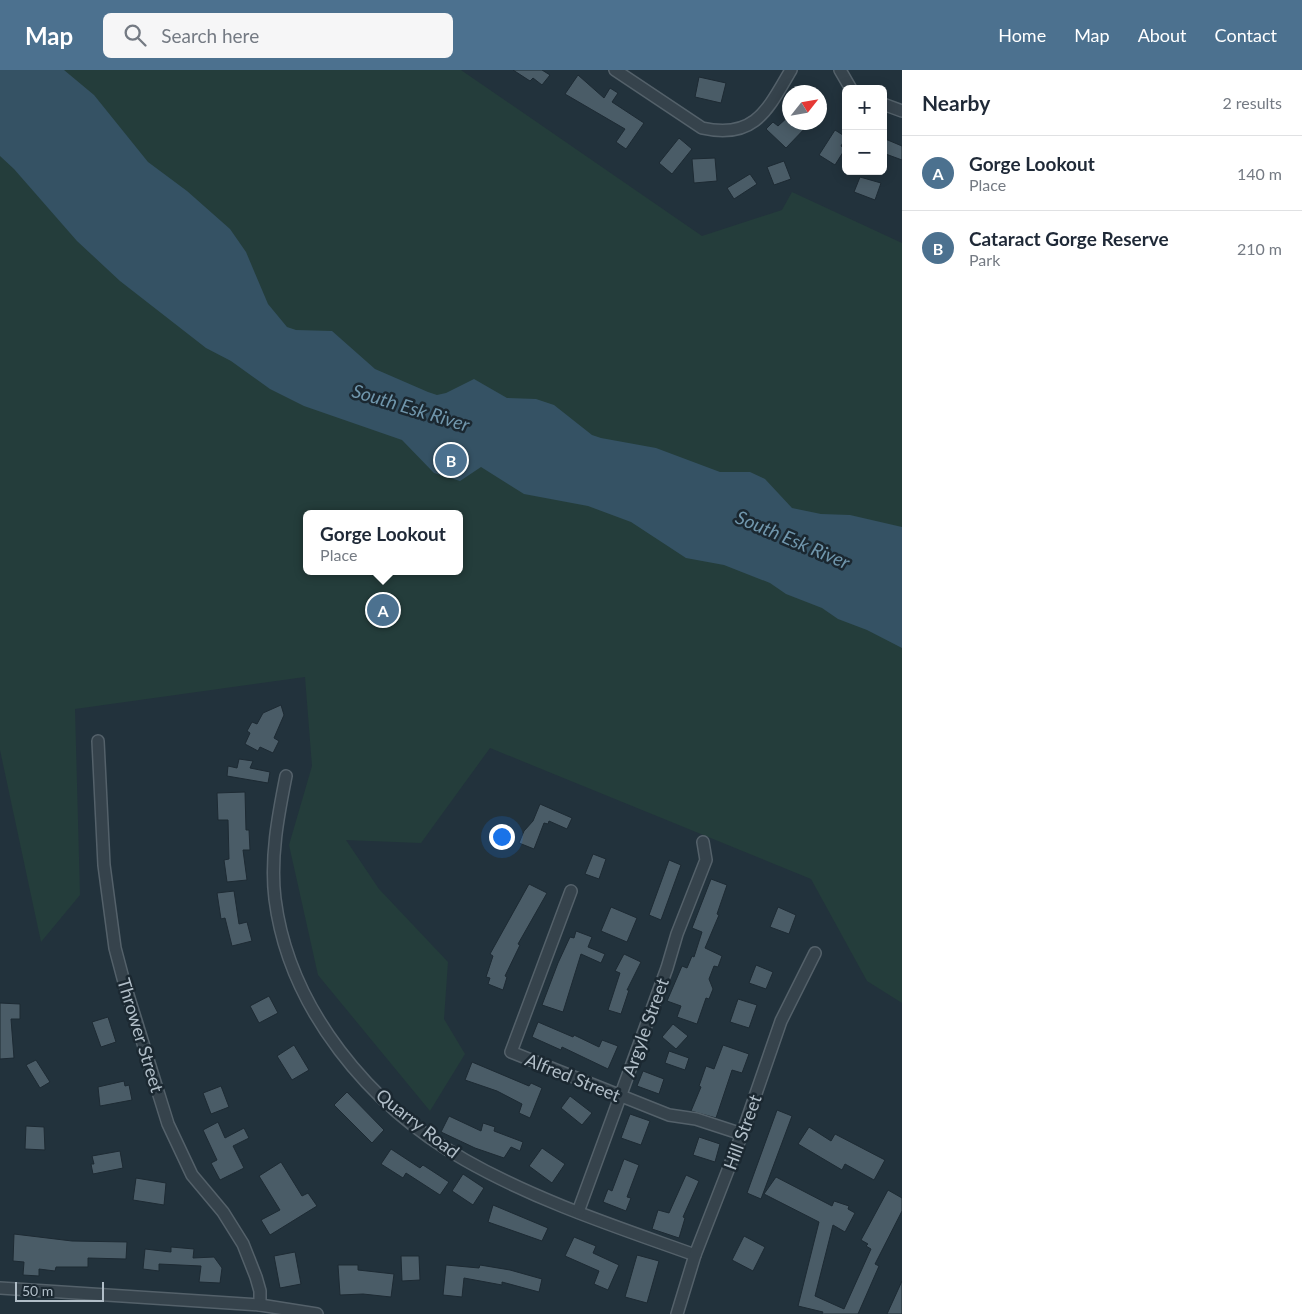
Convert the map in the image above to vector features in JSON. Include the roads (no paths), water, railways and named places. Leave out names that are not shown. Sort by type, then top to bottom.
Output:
[{"type":"street","points":[[615,70],[702,128],[718,132],[735,130],[750,125],[764,114],[791,70]]},
{"type":"street","points":[[840,70],[849,85]]},
{"type":"street","points":[[887,105],[902,111]]},
{"type":"street","name":"Thrower Street","points":[[98,741],[104,865],[115,948],[124,982],[168,1124],[192,1175],[223,1212],[239,1238],[256,1277],[260,1291],[260,1305]]},
{"type":"street","name":"Quarry Road","points":[[286,776],[274,847],[275,899],[286,952],[295,977],[329,1035],[365,1080],[423,1131],[463,1159],[485,1171],[532,1194],[696,1254]]},
{"type":"street","name":"Argyle Street","points":[[578,1212],[706,860],[702,842]]},
{"type":"street","name":"Alfred Street","points":[[571,891],[511,1052],[679,1118],[696,1119],[742,1134]]},
{"type":"street","name":"Hill Street","points":[[677,1314],[696,1254],[742,1134],[781,1021],[815,953]]},
{"type":"street","points":[[0,1288],[260,1305],[317,1314]]},
{"type":"water","name":"South Esk River","points":[[0,70],[64,70],[94,95],[148,162],[187,191],[230,229],[246,252],[268,304],[287,327],[296,330],[332,331],[375,369],[437,395],[446,393],[474,379],[507,398],[536,399],[554,405],[592,435],[656,448],[720,472],[750,472],[765,479],[792,508],[821,514],[850,515],[902,527],[902,648],[867,630],[838,619],[822,608],[786,594],[770,583],[724,565],[686,558],[631,522],[588,506],[524,494],[481,467],[460,481],[434,473],[402,440],[304,406],[270,389],[231,361],[206,348],[120,281],[77,241],[14,169],[0,156]]},
{"type":"place","name":"Cataract Gorge Reserve","points":[[451,460]]},
{"type":"place","name":"Gorge Lookout","points":[[383,610]]}]
